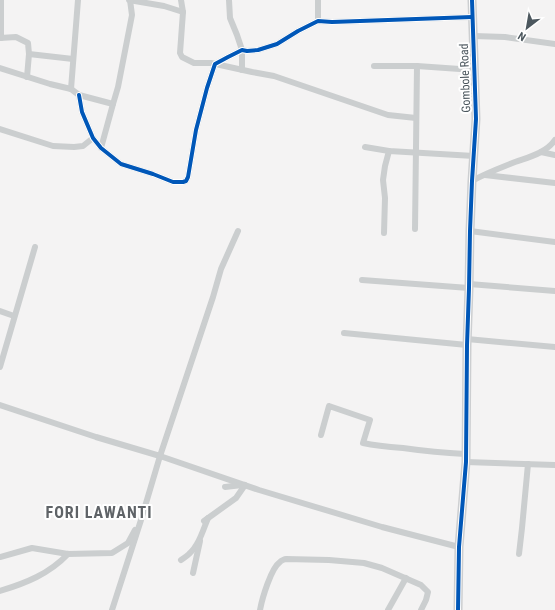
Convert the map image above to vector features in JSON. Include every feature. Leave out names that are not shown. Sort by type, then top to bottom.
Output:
[{"type":"street","points":[[1,0],[1,38],[16,37],[28,43],[29,54],[27,77]]},
{"type":"street","points":[[71,88],[78,0]]},
{"type":"street","points":[[101,148],[118,87],[132,15],[130,0],[164,6],[183,12]]},
{"type":"street","points":[[181,0],[183,12],[180,53],[182,57],[194,62],[215,64],[274,76],[388,115],[416,118]]},
{"type":"street","points":[[229,0],[230,18],[242,50],[242,70]]},
{"type":"street","points":[[318,0],[318,21]]},
{"type":"street","name":"Gombole Road","points":[[458,610],[459,547],[466,458],[470,232],[476,119],[472,0]]},
{"type":"street","points":[[79,96],[82,112],[93,138],[101,148],[121,164],[173,182],[183,182],[186,181],[188,177],[196,130],[215,64],[242,50],[258,50],[277,44],[318,21],[332,22],[472,17]]},
{"type":"street","points":[[474,36],[555,44]]},
{"type":"street","points":[[29,54],[73,59]]},
{"type":"street","points":[[374,66],[417,66],[474,70]]},
{"type":"street","points":[[415,229],[417,66]]},
{"type":"street","points":[[0,69],[50,84],[71,88],[79,96],[113,104]]},
{"type":"street","points":[[0,129],[53,146],[74,148],[83,146],[93,138]]},
{"type":"street","points":[[472,181],[483,175],[541,152],[555,140]]},
{"type":"street","points":[[365,147],[390,151],[474,156]]},
{"type":"street","points":[[384,233],[383,180],[385,166],[390,151]]},
{"type":"street","points":[[541,152],[555,155]]},
{"type":"street","points":[[483,175],[555,184]]},
{"type":"street","points":[[112,610],[221,269],[238,231]]},
{"type":"street","points":[[470,232],[555,242]]},
{"type":"street","points":[[0,367],[35,248]]},
{"type":"street","points":[[362,280],[555,292]]},
{"type":"street","points":[[0,311],[14,316]]},
{"type":"street","points":[[344,333],[555,347]]},
{"type":"street","points":[[0,405],[246,485],[382,527],[459,547]]},
{"type":"street","points":[[320,435],[329,406],[370,420],[363,443],[440,453],[466,458],[555,465]]},
{"type":"street","points":[[519,554],[528,464]]},
{"type":"street","points":[[225,487],[246,485]]},
{"type":"street","points":[[193,573],[206,519],[236,498],[246,485]]},
{"type":"street","points":[[0,557],[32,548],[68,554],[112,553],[128,543],[141,520]]},
{"type":"street","points":[[181,560],[189,554],[202,534]]},
{"type":"street","points":[[0,591],[20,585],[48,572],[61,562],[68,554]]},
{"type":"street","points":[[260,610],[264,595],[276,566],[280,561],[286,559],[329,560],[364,563],[382,568],[421,584],[428,592],[421,610]]},
{"type":"street","points":[[388,610],[406,578]]},
{"type":"cycle path","points":[[458,610],[459,547],[466,462],[470,231],[476,119],[472,0]]},
{"type":"cycle path","points":[[79,95],[82,112],[93,138],[101,148],[121,164],[173,182],[183,182],[186,181],[188,177],[196,130],[215,64],[242,50],[258,50],[277,44],[318,21],[332,22],[472,17]]},
{"type":"district","name":"FORI LAWANTI","points":[[99,512]]}]
